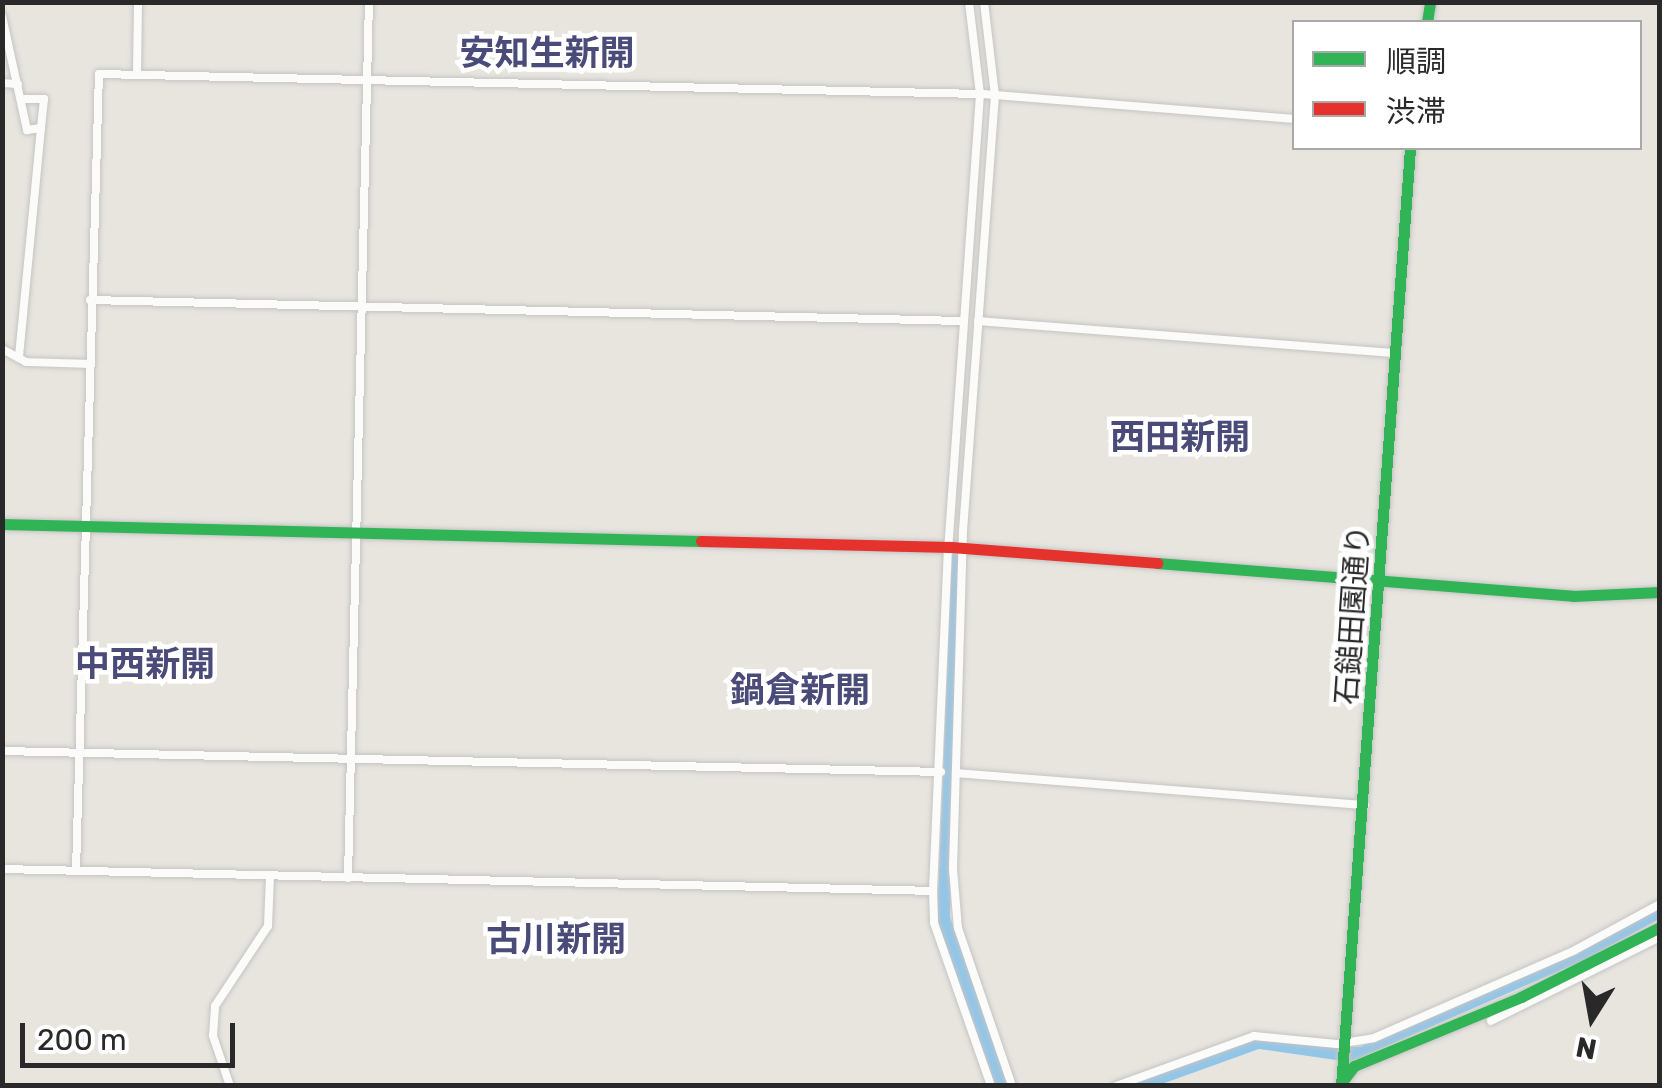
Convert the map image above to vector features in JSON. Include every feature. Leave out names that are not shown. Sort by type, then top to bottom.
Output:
[{"type":"street","points":[[137,74],[138,2]]},
{"type":"street","points":[[348,878],[369,2]]},
{"type":"street","points":[[969,2],[988,95],[964,321],[934,891],[937,934],[991,1086]]},
{"type":"street","points":[[984,2],[988,95],[978,321],[955,548],[958,928],[1012,1086]]},
{"type":"street","points":[[3,20],[27,130],[41,128]]},
{"type":"street","points":[[76,871],[94,82],[99,74],[988,95],[1292,119]]},
{"type":"street","points":[[2,84],[18,84]]},
{"type":"street","points":[[19,358],[44,99],[22,99]]},
{"type":"street","name":"石鎚田園通り","points":[[1344,1083],[1410,150]]},
{"type":"street","points":[[90,300],[964,321]]},
{"type":"street","points":[[978,321],[1396,353]]},
{"type":"street","points":[[2,349],[19,358],[88,364]]},
{"type":"street","points":[[2,524],[955,548],[1574,596],[1660,592]]},
{"type":"street","points":[[2,751],[941,772]]},
{"type":"street","points":[[956,773],[1365,805]]},
{"type":"street","points":[[2,869],[934,891]]},
{"type":"street","points":[[230,1086],[212,1036],[216,1006],[268,926],[270,876]]},
{"type":"street","points":[[1116,1086],[1254,1036],[1349,1043],[1454,1006],[1660,904]]},
{"type":"street","points":[[1344,1083],[1354,1066],[1521,997],[1660,927]]},
{"type":"street","points":[[1491,1021],[1660,937]]},
{"type":"water","points":[[952,554],[958,554],[950,917],[1009,1085],[993,1085],[937,922]]},
{"type":"water","points":[[1659,907],[1659,919],[1584,960],[1350,1062],[1259,1049],[1159,1085],[1125,1086],[1257,1039],[1359,1047],[1570,956]]},
{"type":"traffic: fast","points":[[1427,20],[1430,2]]},
{"type":"traffic: fast","points":[[1341,1086],[1410,150]]},
{"type":"traffic: fast","points":[[2,524],[701,541]]},
{"type":"traffic: fast","points":[[1157,563],[1573,596],[1660,592]]},
{"type":"traffic: fast","points":[[1345,1078],[1354,1066],[1521,997],[1660,927]]},
{"type":"traffic: jam","points":[[701,541],[950,547],[1157,563]]},
{"type":"district","name":"安知生新開","points":[[547,53]]},
{"type":"district","name":"西田新開","points":[[1180,437]]},
{"type":"district","name":"中西新開","points":[[145,664]]},
{"type":"district","name":"鍋倉新開","points":[[800,690]]},
{"type":"district","name":"古川新開","points":[[556,939]]}]
